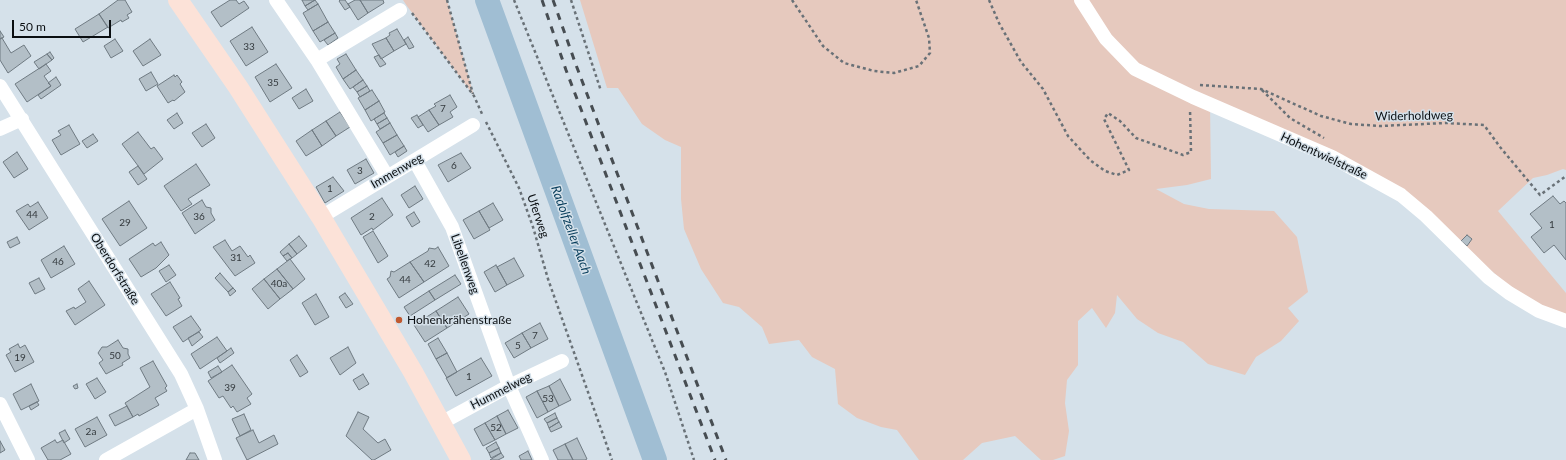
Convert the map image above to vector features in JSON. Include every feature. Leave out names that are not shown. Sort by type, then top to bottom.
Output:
[{"type":"main road","points":[[178,0],[238,86],[321,217],[461,460]]},
{"type":"street","points":[[276,0],[317,60],[388,176]]},
{"type":"street","name":"Hohentwielstraße","points":[[1081,0],[1106,39],[1135,68],[1196,91],[1332,157],[1401,195],[1426,216],[1489,278],[1509,293],[1539,311],[1566,322]]},
{"type":"street","points":[[317,60],[406,11]]},
{"type":"street","name":"Oberdorfstraße","points":[[0,86],[181,374],[197,410],[215,460]]},
{"type":"street","points":[[0,129],[22,119]]},
{"type":"street","name":"Immenweg","points":[[321,217],[473,125]]},
{"type":"street","name":"Libellenweg","points":[[415,161],[452,227],[509,386],[542,460]]},
{"type":"street","name":"Hummelweg","points":[[441,423],[509,386],[562,361]]},
{"type":"street","points":[[0,404],[28,460]]},
{"type":"street","points":[[106,460],[197,410]]},
{"type":"path","points":[[447,0],[474,96]]},
{"type":"path","points":[[514,0],[665,372],[694,460]]},
{"type":"path","points":[[571,0],[601,90]]},
{"type":"path","points":[[792,0],[823,46],[844,63],[874,71],[894,73],[919,66],[930,53],[929,38],[916,0]]},
{"type":"path","points":[[989,0],[999,23],[1021,62],[1043,89],[1068,136],[1090,160],[1105,171],[1117,175],[1129,170],[1104,119],[1108,113],[1120,121],[1136,138],[1183,155],[1191,152],[1190,108],[1196,91],[1261,89],[1290,118],[1329,140],[1332,157]]},
{"type":"path","name":"Uferweg","points":[[406,11],[474,96],[519,188],[533,227],[548,279],[612,460]]},
{"type":"path","name":"Widerholdweg","points":[[1261,89],[1322,116],[1351,124],[1380,126],[1446,123],[1484,125],[1500,147],[1540,195],[1566,176]]},
{"type":"shaded area","points":[[403,0],[447,0],[474,96],[407,6]]},
{"type":"shaded area","points":[[580,0],[1566,0],[1566,170],[1563,169],[1533,178],[1498,211],[1566,293],[1566,321],[1539,311],[1401,195],[1210,104],[1211,179],[1187,185],[1156,189],[1184,204],[1209,209],[1274,211],[1297,237],[1308,292],[1288,308],[1299,321],[1281,341],[1256,357],[1245,375],[1208,364],[1183,342],[1158,333],[1137,319],[1117,295],[1115,313],[1106,328],[1092,308],[1078,321],[1078,365],[1067,380],[1065,403],[1069,431],[1065,456],[1053,460],[1041,460],[1015,436],[982,443],[963,460],[919,460],[897,430],[881,427],[857,418],[838,404],[835,369],[812,357],[799,340],[769,344],[762,327],[739,307],[723,303],[701,269],[684,229],[681,199],[681,147],[665,140],[642,124],[618,88],[607,88]]},
{"type":"building","points":[[118,0],[125,0],[132,12],[127,15],[129,18],[122,22],[121,20],[108,28],[99,14]]},
{"type":"building","points":[[230,0],[236,0],[239,4],[244,1],[249,8],[221,27],[211,12]]},
{"type":"building","points":[[302,0],[315,0],[305,6]]},
{"type":"building","points":[[315,0],[318,4],[308,10],[305,6]]},
{"type":"building","points":[[345,0],[350,7],[345,10],[339,1]]},
{"type":"building","points":[[355,0],[360,0],[368,13],[358,20],[348,4]]},
{"type":"building","points":[[360,0],[383,0],[384,3],[368,13]]},
{"type":"building","points":[[318,4],[328,22],[313,31],[303,13]]},
{"type":"building","points":[[99,14],[108,27],[83,42],[75,29]]},
{"type":"building","points":[[328,22],[335,33],[320,42],[313,31]]},
{"type":"building","points":[[252,27],[268,52],[246,66],[230,41]]},
{"type":"building","points":[[397,29],[406,44],[394,51],[386,38],[390,35],[389,33]]},
{"type":"building","points":[[0,31],[4,37],[0,39]]},
{"type":"building","points":[[335,33],[338,38],[328,45],[324,40]]},
{"type":"building","points":[[408,37],[414,47],[409,49],[404,40]]},
{"type":"building","points":[[2,38],[11,53],[24,45],[31,56],[8,73],[0,60],[0,39]]},
{"type":"building","points":[[386,38],[394,51],[381,59],[372,44]]},
{"type":"building","points":[[115,39],[123,51],[111,58],[104,46]]},
{"type":"building","points":[[150,39],[161,55],[143,66],[133,51]]},
{"type":"building","points":[[50,52],[54,58],[52,60],[47,54]]},
{"type":"building","points":[[47,54],[52,60],[39,69],[34,62]]},
{"type":"building","points":[[346,54],[356,70],[343,79],[336,67],[340,64],[337,59]]},
{"type":"building","points":[[379,55],[386,64],[380,67],[374,57]]},
{"type":"building","points":[[46,64],[51,71],[44,76],[51,86],[27,102],[15,84]]},
{"type":"building","points":[[276,64],[292,88],[270,102],[255,77]]},
{"type":"building","points":[[356,70],[363,80],[350,89],[343,79]]},
{"type":"building","points":[[151,72],[158,84],[146,91],[139,79]]},
{"type":"building","points":[[174,75],[175,77],[177,75],[182,82],[180,84],[185,92],[174,101],[173,100],[168,103],[157,86]]},
{"type":"building","points":[[56,77],[61,85],[41,99],[38,95],[51,86],[48,83]]},
{"type":"building","points":[[363,80],[367,86],[357,92],[353,87]]},
{"type":"building","points":[[367,86],[370,91],[360,97],[357,92]]},
{"type":"building","points":[[306,89],[313,101],[299,109],[292,98]]},
{"type":"building","points":[[372,90],[379,101],[365,110],[358,98]]},
{"type":"building","points":[[450,95],[457,107],[450,112],[453,117],[439,125],[429,110],[436,106],[434,104]]},
{"type":"building","points":[[379,101],[385,112],[371,121],[365,110]]},
{"type":"building","points":[[429,110],[439,125],[428,132],[418,117]]},
{"type":"building","points":[[340,112],[350,127],[336,136],[326,121]]},
{"type":"building","points":[[177,113],[183,123],[174,129],[167,120]]},
{"type":"building","points":[[384,113],[387,118],[377,124],[374,119]]},
{"type":"building","points":[[417,115],[423,125],[418,128],[411,118]]},
{"type":"building","points":[[387,118],[390,123],[380,129],[377,124]]},
{"type":"building","points":[[326,121],[336,136],[322,146],[312,130]]},
{"type":"building","points":[[390,123],[397,135],[383,143],[376,132]]},
{"type":"building","points":[[206,124],[215,138],[202,147],[192,133]]},
{"type":"building","points":[[69,125],[80,144],[61,155],[52,140],[61,135],[58,131]]},
{"type":"building","points":[[312,130],[322,146],[306,156],[296,141]]},
{"type":"building","points":[[138,132],[151,149],[154,147],[163,159],[144,174],[122,144]]},
{"type":"building","points":[[93,134],[98,141],[87,148],[82,141]]},
{"type":"building","points":[[397,135],[404,146],[390,155],[383,143]]},
{"type":"building","points":[[404,146],[407,151],[398,157],[395,152]]},
{"type":"building","points":[[17,152],[28,169],[14,178],[3,162]]},
{"type":"building","points":[[461,153],[471,168],[448,182],[438,165]]},
{"type":"building","points":[[366,159],[374,173],[355,184],[347,170]]},
{"type":"building","points":[[196,164],[210,185],[188,199],[192,204],[181,211],[164,186]]},
{"type":"building","points":[[138,166],[147,179],[138,185],[129,172]]},
{"type":"building","points":[[333,177],[344,191],[325,203],[316,187]]},
{"type":"building","points":[[415,186],[423,199],[409,208],[401,195]]},
{"type":"building","points":[[1553,196],[1560,204],[1564,201],[1566,203],[1566,260],[1554,245],[1544,253],[1531,237],[1542,228],[1530,214]]},
{"type":"building","points":[[382,198],[393,215],[373,230],[372,228],[361,235],[351,218]]},
{"type":"building","points":[[202,200],[206,207],[211,208],[211,213],[215,220],[195,234],[182,213]]},
{"type":"building","points":[[129,201],[147,228],[120,246],[102,219]]},
{"type":"building","points":[[38,202],[48,218],[29,230],[16,211],[28,204],[30,207]]},
{"type":"building","points":[[493,203],[503,220],[489,228],[479,211]]},
{"type":"building","points":[[479,211],[490,230],[474,239],[463,220]]},
{"type":"building","points":[[414,212],[420,222],[412,227],[406,217]]},
{"type":"building","points":[[373,231],[388,256],[378,263],[363,237]]},
{"type":"building","points":[[1467,235],[1472,239],[1467,246],[1461,241]]},
{"type":"building","points":[[299,236],[307,246],[297,254],[289,244]]},
{"type":"building","points":[[17,237],[20,243],[10,248],[7,242]]},
{"type":"building","points":[[225,240],[232,251],[240,246],[248,257],[250,255],[255,263],[235,276],[213,247]]},
{"type":"building","points":[[161,242],[169,255],[156,268],[141,277],[129,259],[153,243],[155,246]]},
{"type":"building","points":[[289,244],[297,254],[292,258],[288,253],[283,256],[280,252]]},
{"type":"building","points":[[64,246],[75,264],[51,278],[41,260]]},
{"type":"building","points":[[438,247],[449,266],[424,282],[410,262],[428,251],[429,248],[435,249]]},
{"type":"building","points":[[288,253],[292,258],[287,261],[283,256]]},
{"type":"building","points":[[514,258],[524,276],[507,285],[497,267]]},
{"type":"building","points":[[290,259],[305,279],[293,289],[277,269]]},
{"type":"building","points":[[410,262],[424,282],[399,298],[387,279],[390,277],[391,271],[394,272]]},
{"type":"building","points":[[169,265],[176,275],[166,282],[159,271]]},
{"type":"building","points":[[496,265],[507,285],[495,292],[484,272]]},
{"type":"building","points":[[277,269],[293,289],[280,299],[264,279]]},
{"type":"building","points":[[220,273],[233,288],[228,292],[215,278]]},
{"type":"building","points":[[455,275],[461,284],[435,300],[429,291]]},
{"type":"building","points":[[39,278],[45,289],[35,294],[29,283]]},
{"type":"building","points":[[264,279],[280,299],[268,309],[252,289]]},
{"type":"building","points":[[89,281],[105,305],[75,325],[66,311],[74,307],[75,309],[86,302],[78,289]]},
{"type":"building","points":[[170,282],[180,298],[178,299],[182,306],[166,316],[151,294]]},
{"type":"building","points":[[233,288],[236,291],[230,296],[228,292]]},
{"type":"building","points":[[429,291],[435,300],[410,316],[404,307]]},
{"type":"building","points":[[345,293],[353,304],[346,308],[339,297]]},
{"type":"building","points":[[316,294],[329,317],[315,325],[302,303]]},
{"type":"building","points":[[458,297],[469,314],[447,328],[436,311]]},
{"type":"building","points":[[436,311],[447,328],[425,342],[414,325]]},
{"type":"building","points":[[191,316],[201,330],[183,342],[173,327]]},
{"type":"building","points":[[540,323],[548,339],[531,348],[522,333]]},
{"type":"building","points":[[199,332],[203,337],[192,346],[188,338]]},
{"type":"building","points":[[522,333],[531,348],[514,358],[505,343]]},
{"type":"building","points":[[217,337],[227,351],[200,369],[191,354]]},
{"type":"building","points":[[438,338],[447,353],[436,359],[428,344]]},
{"type":"building","points":[[118,340],[123,348],[128,349],[130,358],[122,363],[123,365],[106,374],[99,363],[103,360],[98,353],[102,347],[107,347]]},
{"type":"building","points":[[18,344],[20,348],[25,345],[34,362],[15,372],[6,355],[11,352],[9,349]]},
{"type":"building","points":[[348,347],[356,363],[340,375],[330,358]]},
{"type":"building","points":[[231,348],[234,353],[220,363],[217,358]]},
{"type":"building","points":[[447,353],[457,372],[447,378],[436,359]]},
{"type":"building","points":[[297,355],[308,372],[300,377],[290,360]]},
{"type":"building","points":[[481,358],[492,376],[456,396],[446,378]]},
{"type":"building","points":[[153,361],[167,386],[165,388],[167,391],[155,398],[159,405],[139,416],[138,414],[133,417],[125,403],[150,387],[140,368]]},
{"type":"building","points":[[232,365],[252,394],[247,398],[251,404],[237,412],[233,406],[231,408],[223,396],[219,398],[208,381]]},
{"type":"building","points":[[218,366],[222,372],[211,378],[208,372]]},
{"type":"building","points":[[363,374],[369,384],[359,390],[353,380]]},
{"type":"building","points":[[97,378],[106,392],[95,399],[86,384]]},
{"type":"building","points":[[560,379],[571,400],[559,406],[549,386]]},
{"type":"building","points":[[31,384],[39,401],[21,410],[13,394]]},
{"type":"building","points":[[77,384],[78,388],[75,389],[73,386]]},
{"type":"building","points":[[549,386],[559,406],[548,412],[537,391]]},
{"type":"building","points":[[537,391],[548,412],[537,418],[526,397]]},
{"type":"building","points":[[37,402],[39,405],[31,410],[29,406]]},
{"type":"building","points":[[127,406],[133,417],[115,426],[109,415]]},
{"type":"building","points":[[508,410],[518,428],[506,434],[497,416]]},
{"type":"building","points":[[358,412],[369,417],[363,429],[378,443],[385,439],[391,450],[374,460],[372,460],[346,436]]},
{"type":"building","points":[[555,413],[557,418],[547,423],[544,419]]},
{"type":"building","points":[[244,414],[251,430],[240,436],[232,419]]},
{"type":"building","points":[[497,416],[506,434],[495,440],[485,423]]},
{"type":"building","points":[[97,417],[107,435],[85,447],[75,429]]},
{"type":"building","points":[[557,418],[559,422],[549,428],[547,423]]},
{"type":"building","points":[[559,422],[562,427],[551,432],[549,428]]},
{"type":"building","points":[[485,423],[495,440],[483,446],[474,429]]},
{"type":"building","points":[[65,430],[70,439],[64,443],[59,433]]},
{"type":"building","points":[[253,430],[259,443],[274,435],[278,444],[247,460],[236,438]]},
{"type":"building","points":[[577,438],[587,459],[585,460],[573,460],[565,444]]},
{"type":"building","points":[[55,440],[57,443],[63,440],[71,454],[60,460],[48,460],[41,448]]},
{"type":"building","points":[[0,441],[5,450],[0,453]]},
{"type":"building","points":[[496,442],[499,448],[489,453],[486,448]]},
{"type":"building","points":[[565,444],[573,460],[558,460],[553,450]]},
{"type":"building","points":[[499,448],[501,453],[491,458],[489,453]]},
{"type":"building","points":[[528,451],[532,460],[521,460],[519,456]]},
{"type":"building","points":[[190,453],[195,453],[199,460],[186,460]]},
{"type":"building","points":[[501,453],[504,457],[498,460],[490,460]]},
{"type":"waterway","name":"Radolfzeller Aach","points":[[487,0],[655,460]]},
{"type":"railway","points":[[542,0],[566,70],[715,460]]},
{"type":"railway","points":[[553,0],[576,65],[726,460]]},
{"type":"place","name":"Hohenkrähenstraße","points":[[399,320]]}]
